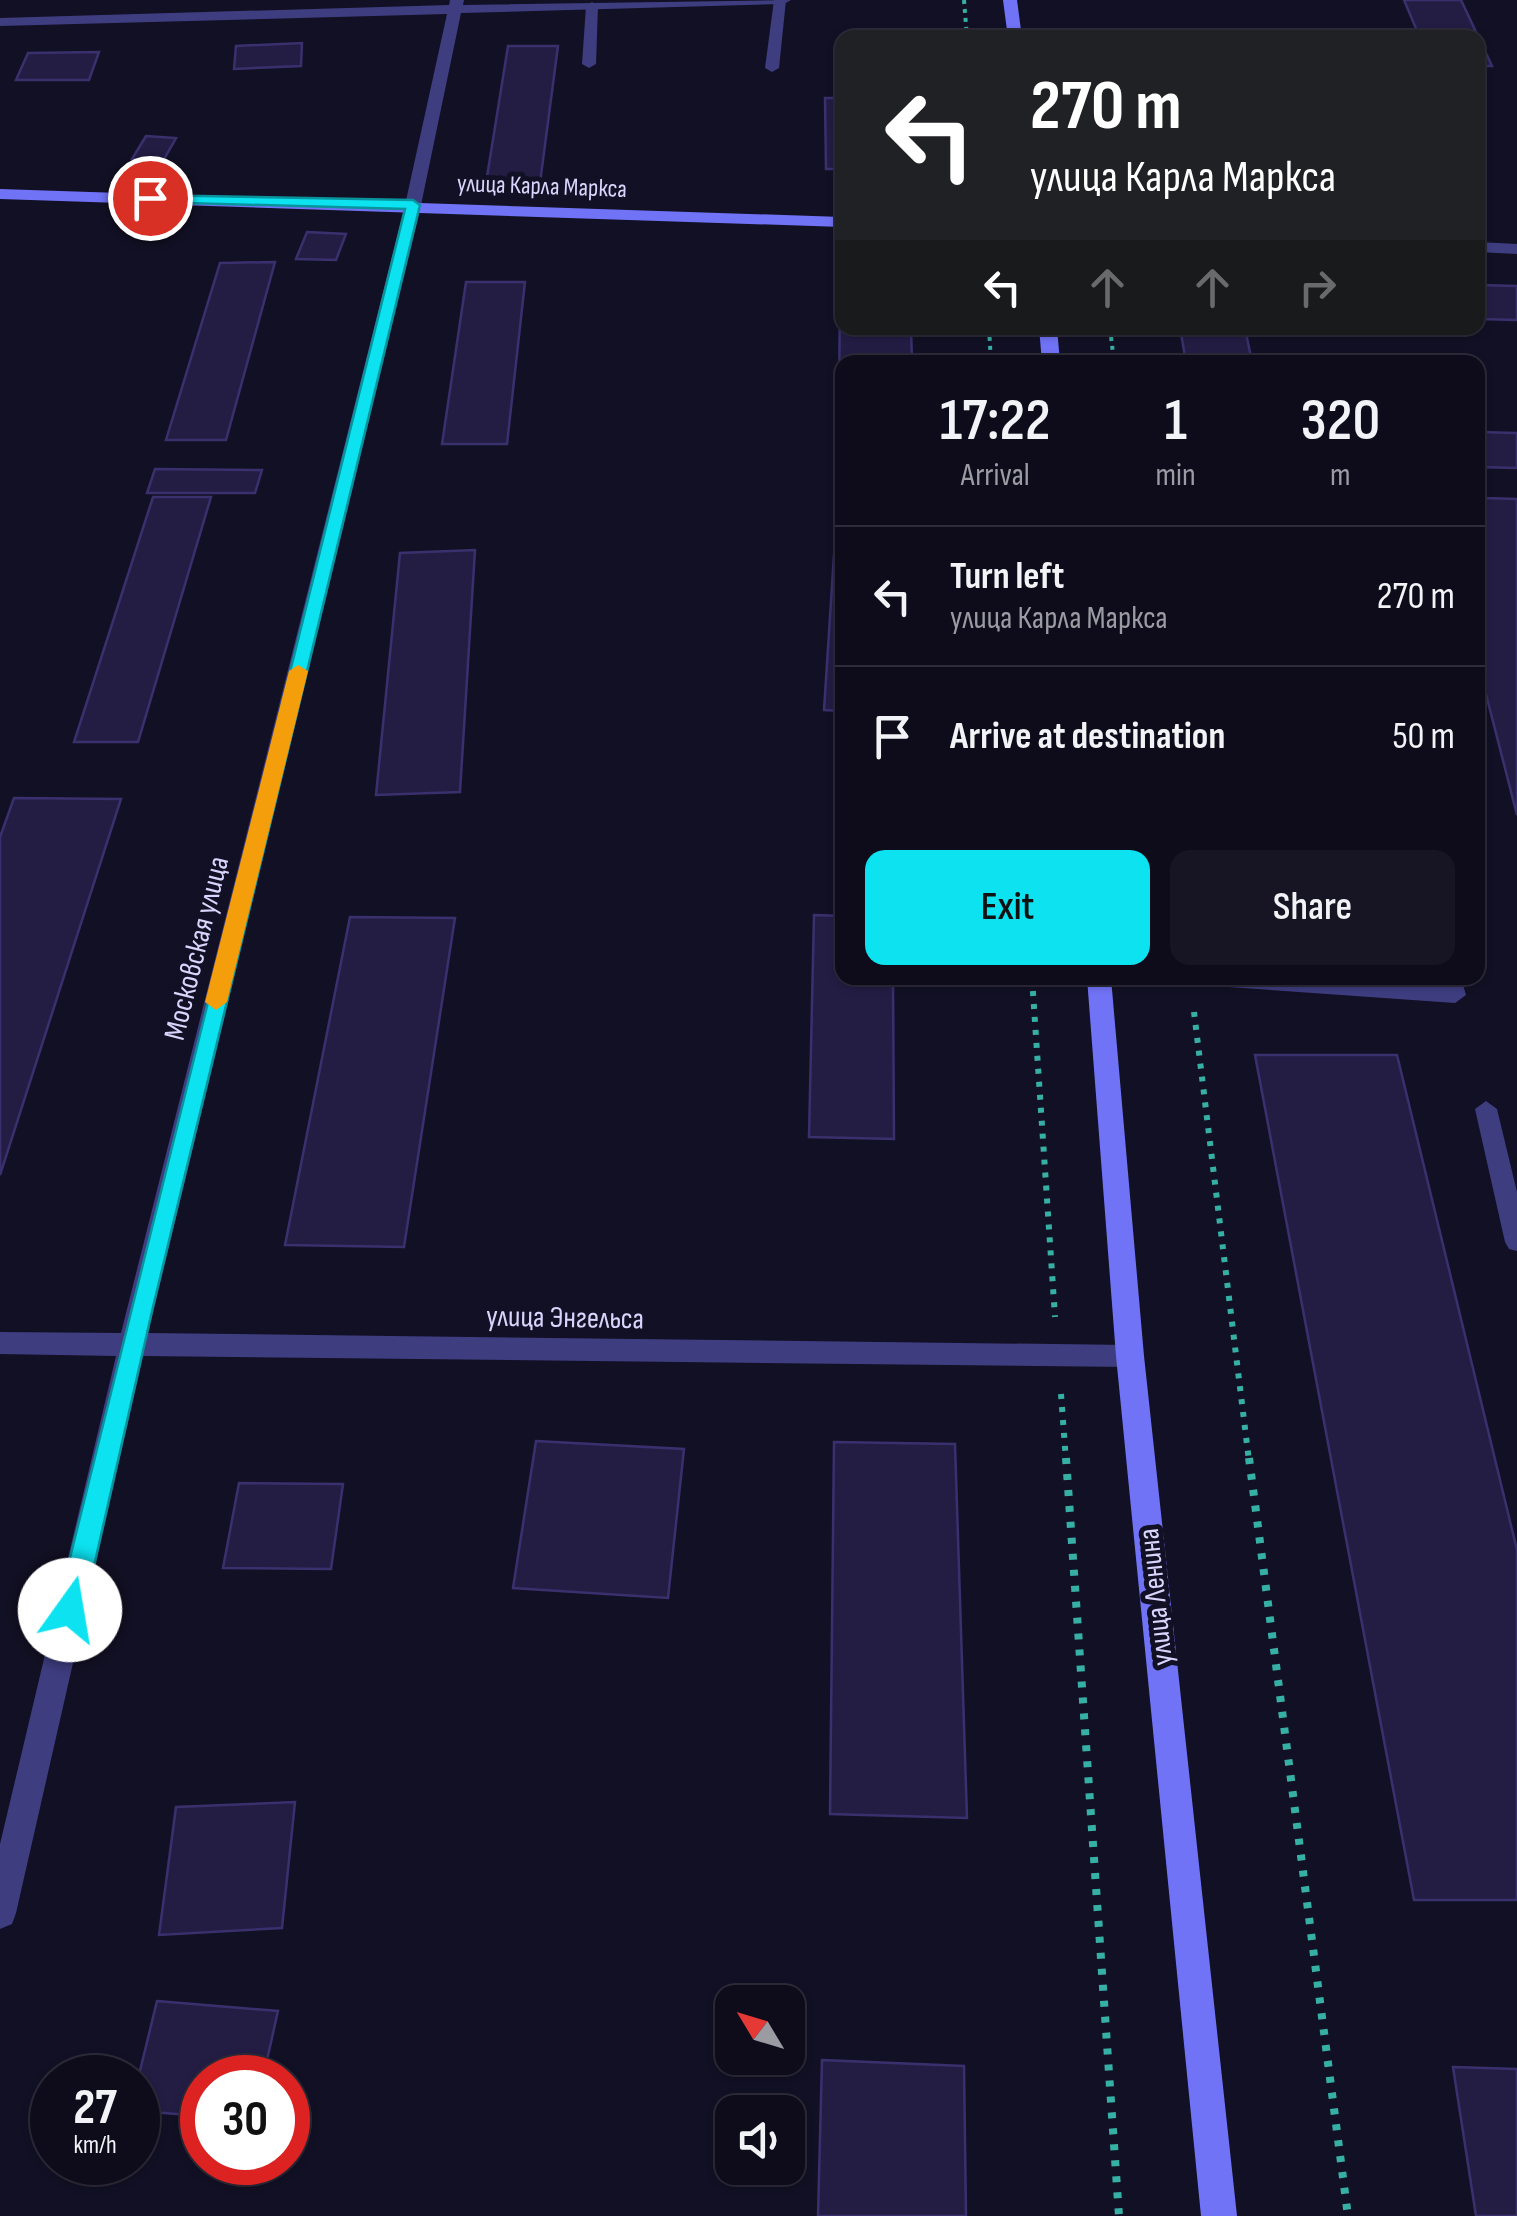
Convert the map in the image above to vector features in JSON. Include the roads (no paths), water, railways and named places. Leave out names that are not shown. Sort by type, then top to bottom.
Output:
[{"type":"main road","points":[[1010,0],[1014,30]]},
{"type":"main road","name":"улица Карла Маркса","points":[[0,194],[835,222]]},
{"type":"main road","name":"улица Ленина","points":[[1100,985],[1130,1356],[1219,2216]]},
{"type":"street","points":[[0,22],[457,4],[592,6],[782,0]]},
{"type":"street","name":"Московская улица","points":[[0,1912],[132,1345],[413,205],[457,4]]},
{"type":"street","points":[[1485,247],[1517,248]]},
{"type":"street","name":"улица Энгельса","points":[[0,1343],[1130,1356]]},
{"type":"lane","points":[[772,68],[782,0]]},
{"type":"lane","points":[[589,64],[592,6]]},
{"type":"lane","points":[[1314,985],[1456,995],[1453,985]]},
{"type":"lane","points":[[1486,1108],[1517,1242]]}]
